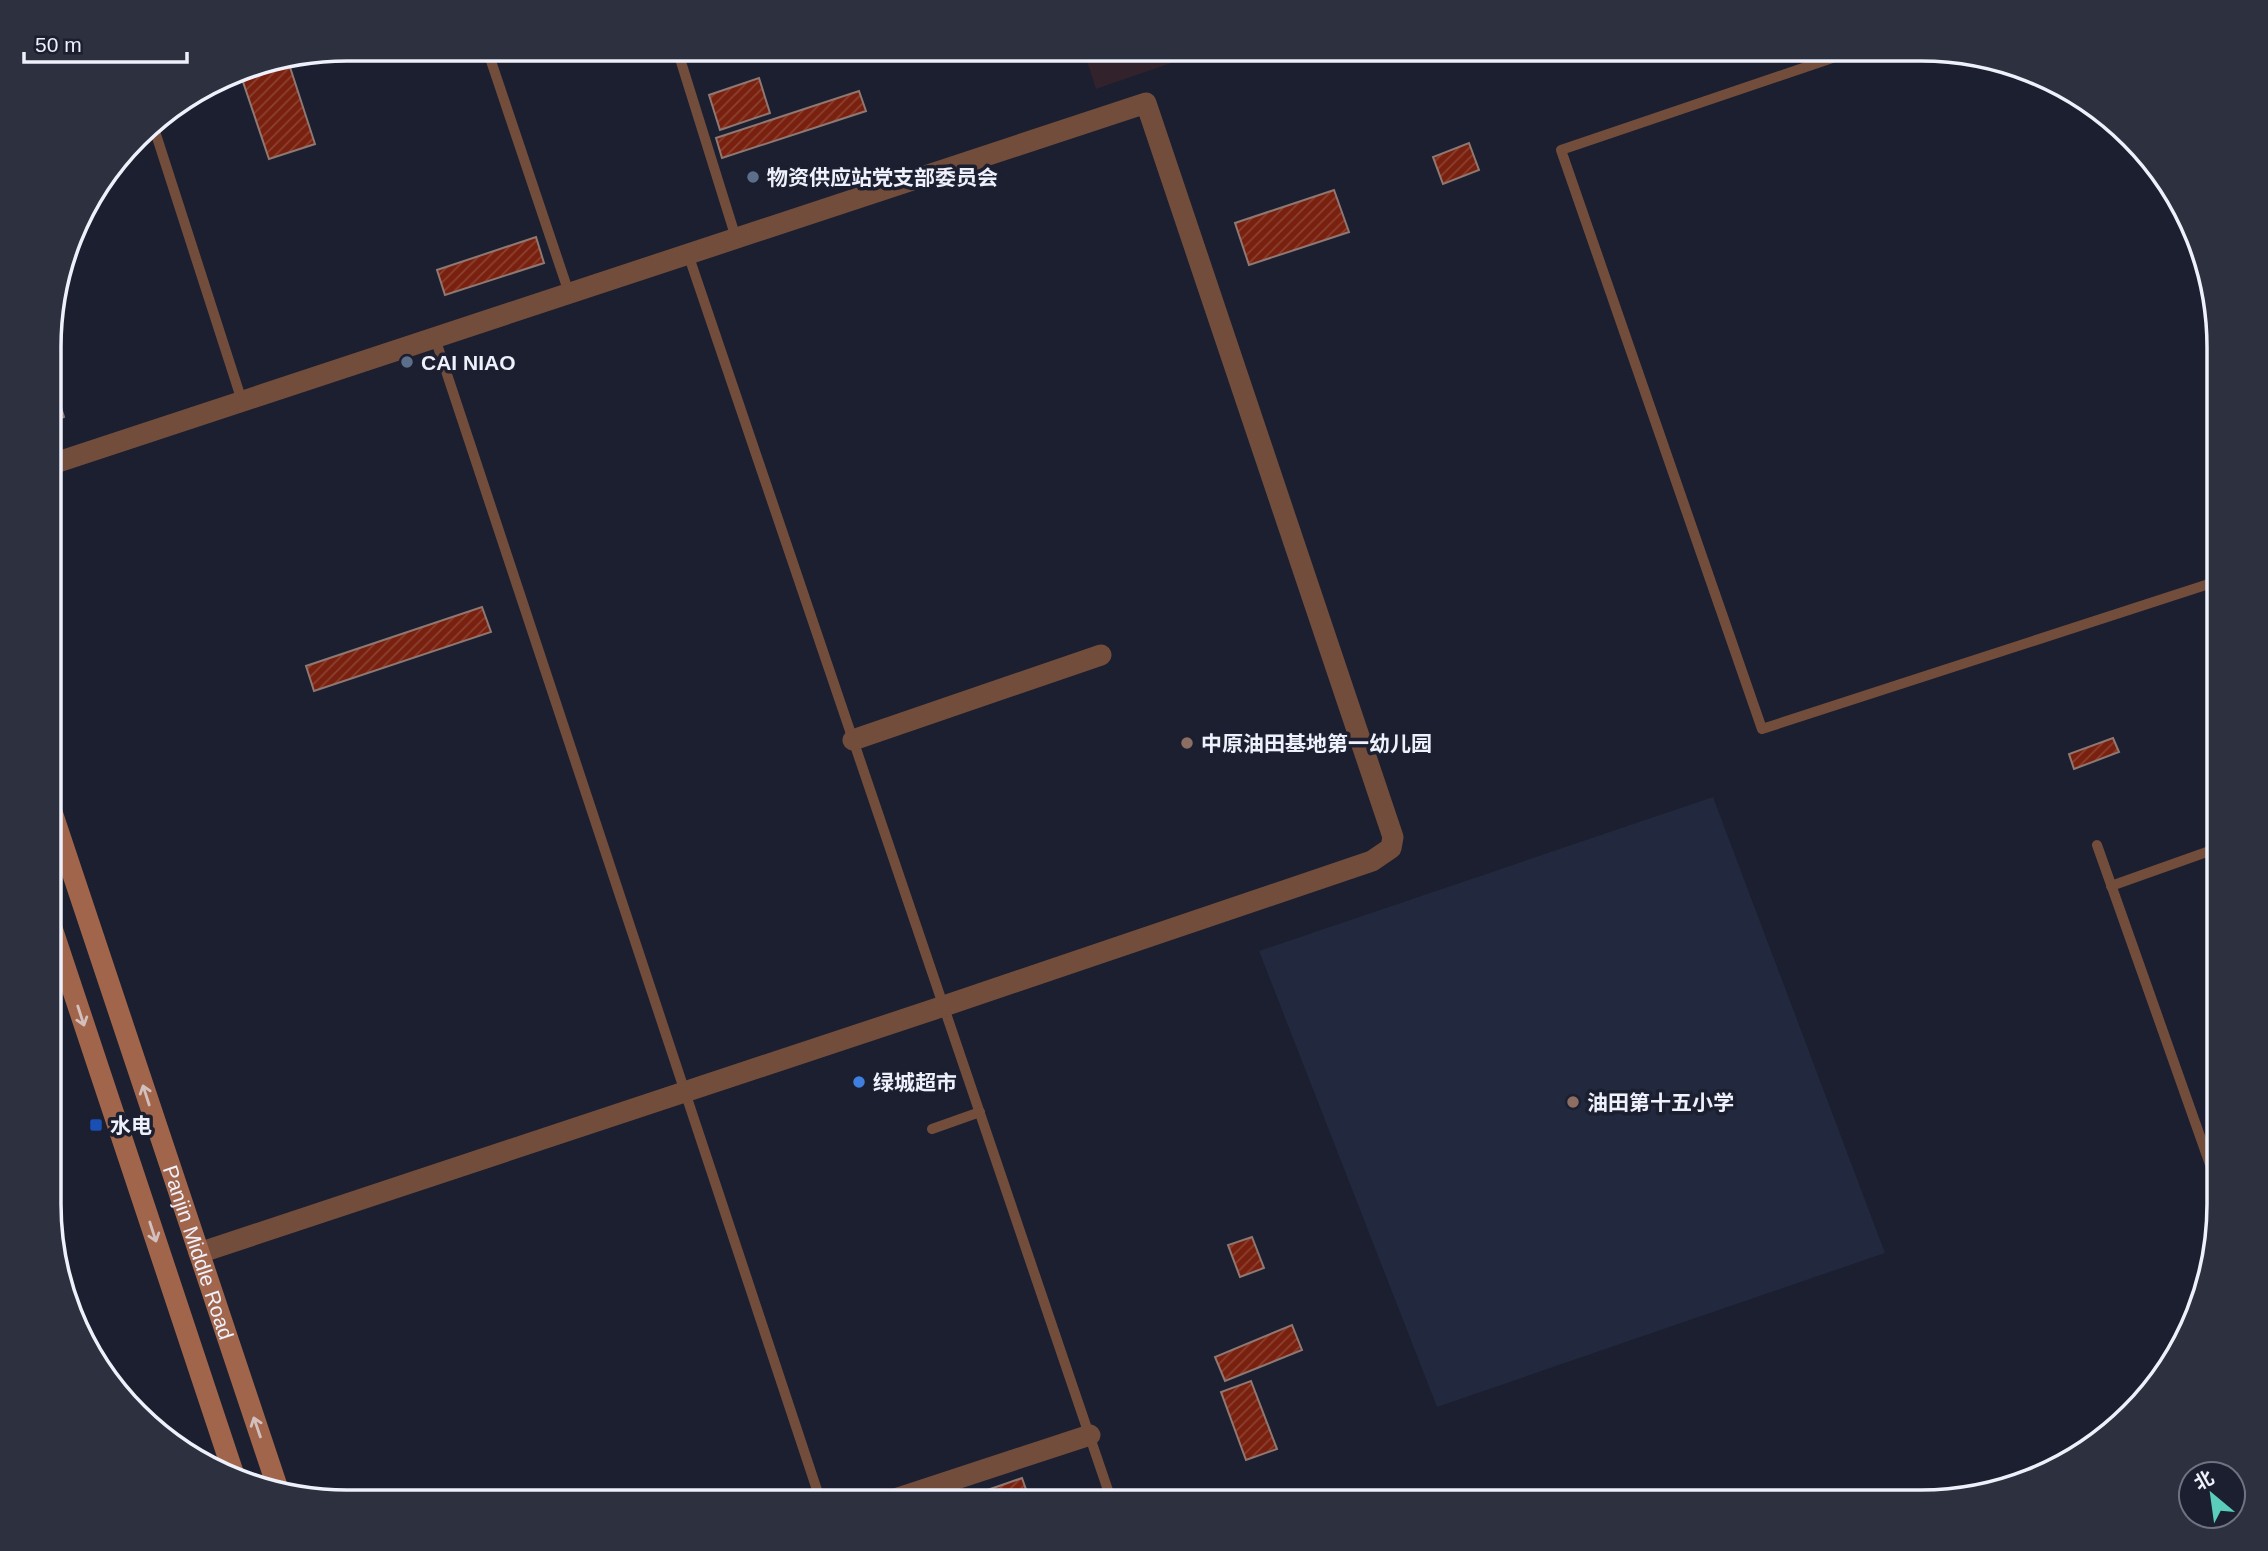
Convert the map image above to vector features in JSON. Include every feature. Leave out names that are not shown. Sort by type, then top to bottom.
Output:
[{"type":"main road","name":"Panjin Middle Road","points":[[61,842],[274,1480]]},
{"type":"main road","name":"Panjin Middle Road","points":[[61,958],[230,1464]]},
{"type":"street","points":[[61,461],[1146,103],[1392,837],[1391,848],[1372,861],[198,1253]]},
{"type":"street","points":[[853,740],[1101,655]]},
{"type":"street","points":[[923,1490],[1090,1435]]},
{"type":"lane","points":[[492,61],[569,293]]},
{"type":"lane","points":[[681,61],[736,239]]},
{"type":"lane","points":[[1824,61],[1561,150],[1762,729],[2207,585]]},
{"type":"lane","points":[[156,135],[242,401]]},
{"type":"lane","points":[[688,254],[1108,1490]]},
{"type":"lane","points":[[435,338],[817,1490]]},
{"type":"lane","points":[[2097,845],[2207,1156]]},
{"type":"lane","points":[[2111,886],[2207,852]]},
{"type":"lane","points":[[932,1129],[980,1112]]},
{"type":"shaded area","points":[[1087,61],[1177,61],[1096,89]]},
{"type":"shaded area","name":"油田第十五小学","points":[[1713,797],[1885,1253],[1437,1407],[1259,951]]},
{"type":"building","points":[[290,67],[315,144],[269,159],[243,81]]},
{"type":"building","points":[[759,78],[770,113],[720,130],[709,95]]},
{"type":"building","points":[[859,91],[866,111],[722,158],[716,138]]},
{"type":"building","points":[[1469,143],[1479,170],[1443,184],[1433,157]]},
{"type":"building","points":[[1334,190],[1349,232],[1249,265],[1235,223]]},
{"type":"building","points":[[536,237],[544,263],[445,295],[437,270]]},
{"type":"building","points":[[482,607],[491,632],[314,691],[306,666]]},
{"type":"building","points":[[2113,738],[2119,752],[2074,769],[2069,754]]},
{"type":"building","points":[[1252,1237],[1264,1268],[1240,1277],[1228,1245]]},
{"type":"building","points":[[1292,1325],[1302,1350],[1225,1381],[1215,1357]]},
{"type":"building","points":[[1251,1381],[1277,1449],[1246,1460],[1221,1392]]},
{"type":"building","points":[[1022,1478],[1026,1490],[988,1490]]},
{"type":"place","name":"物资供应站党支部委员会","points":[[753,177]]},
{"type":"place","name":"CAI NIAO","points":[[407,362]]},
{"type":"place","name":"中原油田基地第一幼儿园","points":[[1187,743]]},
{"type":"place","name":"绿城超市","points":[[859,1082]]},
{"type":"place","name":"油田第十五小学","points":[[1573,1102]]},
{"type":"place","name":"水电","points":[[96,1125]]}]
